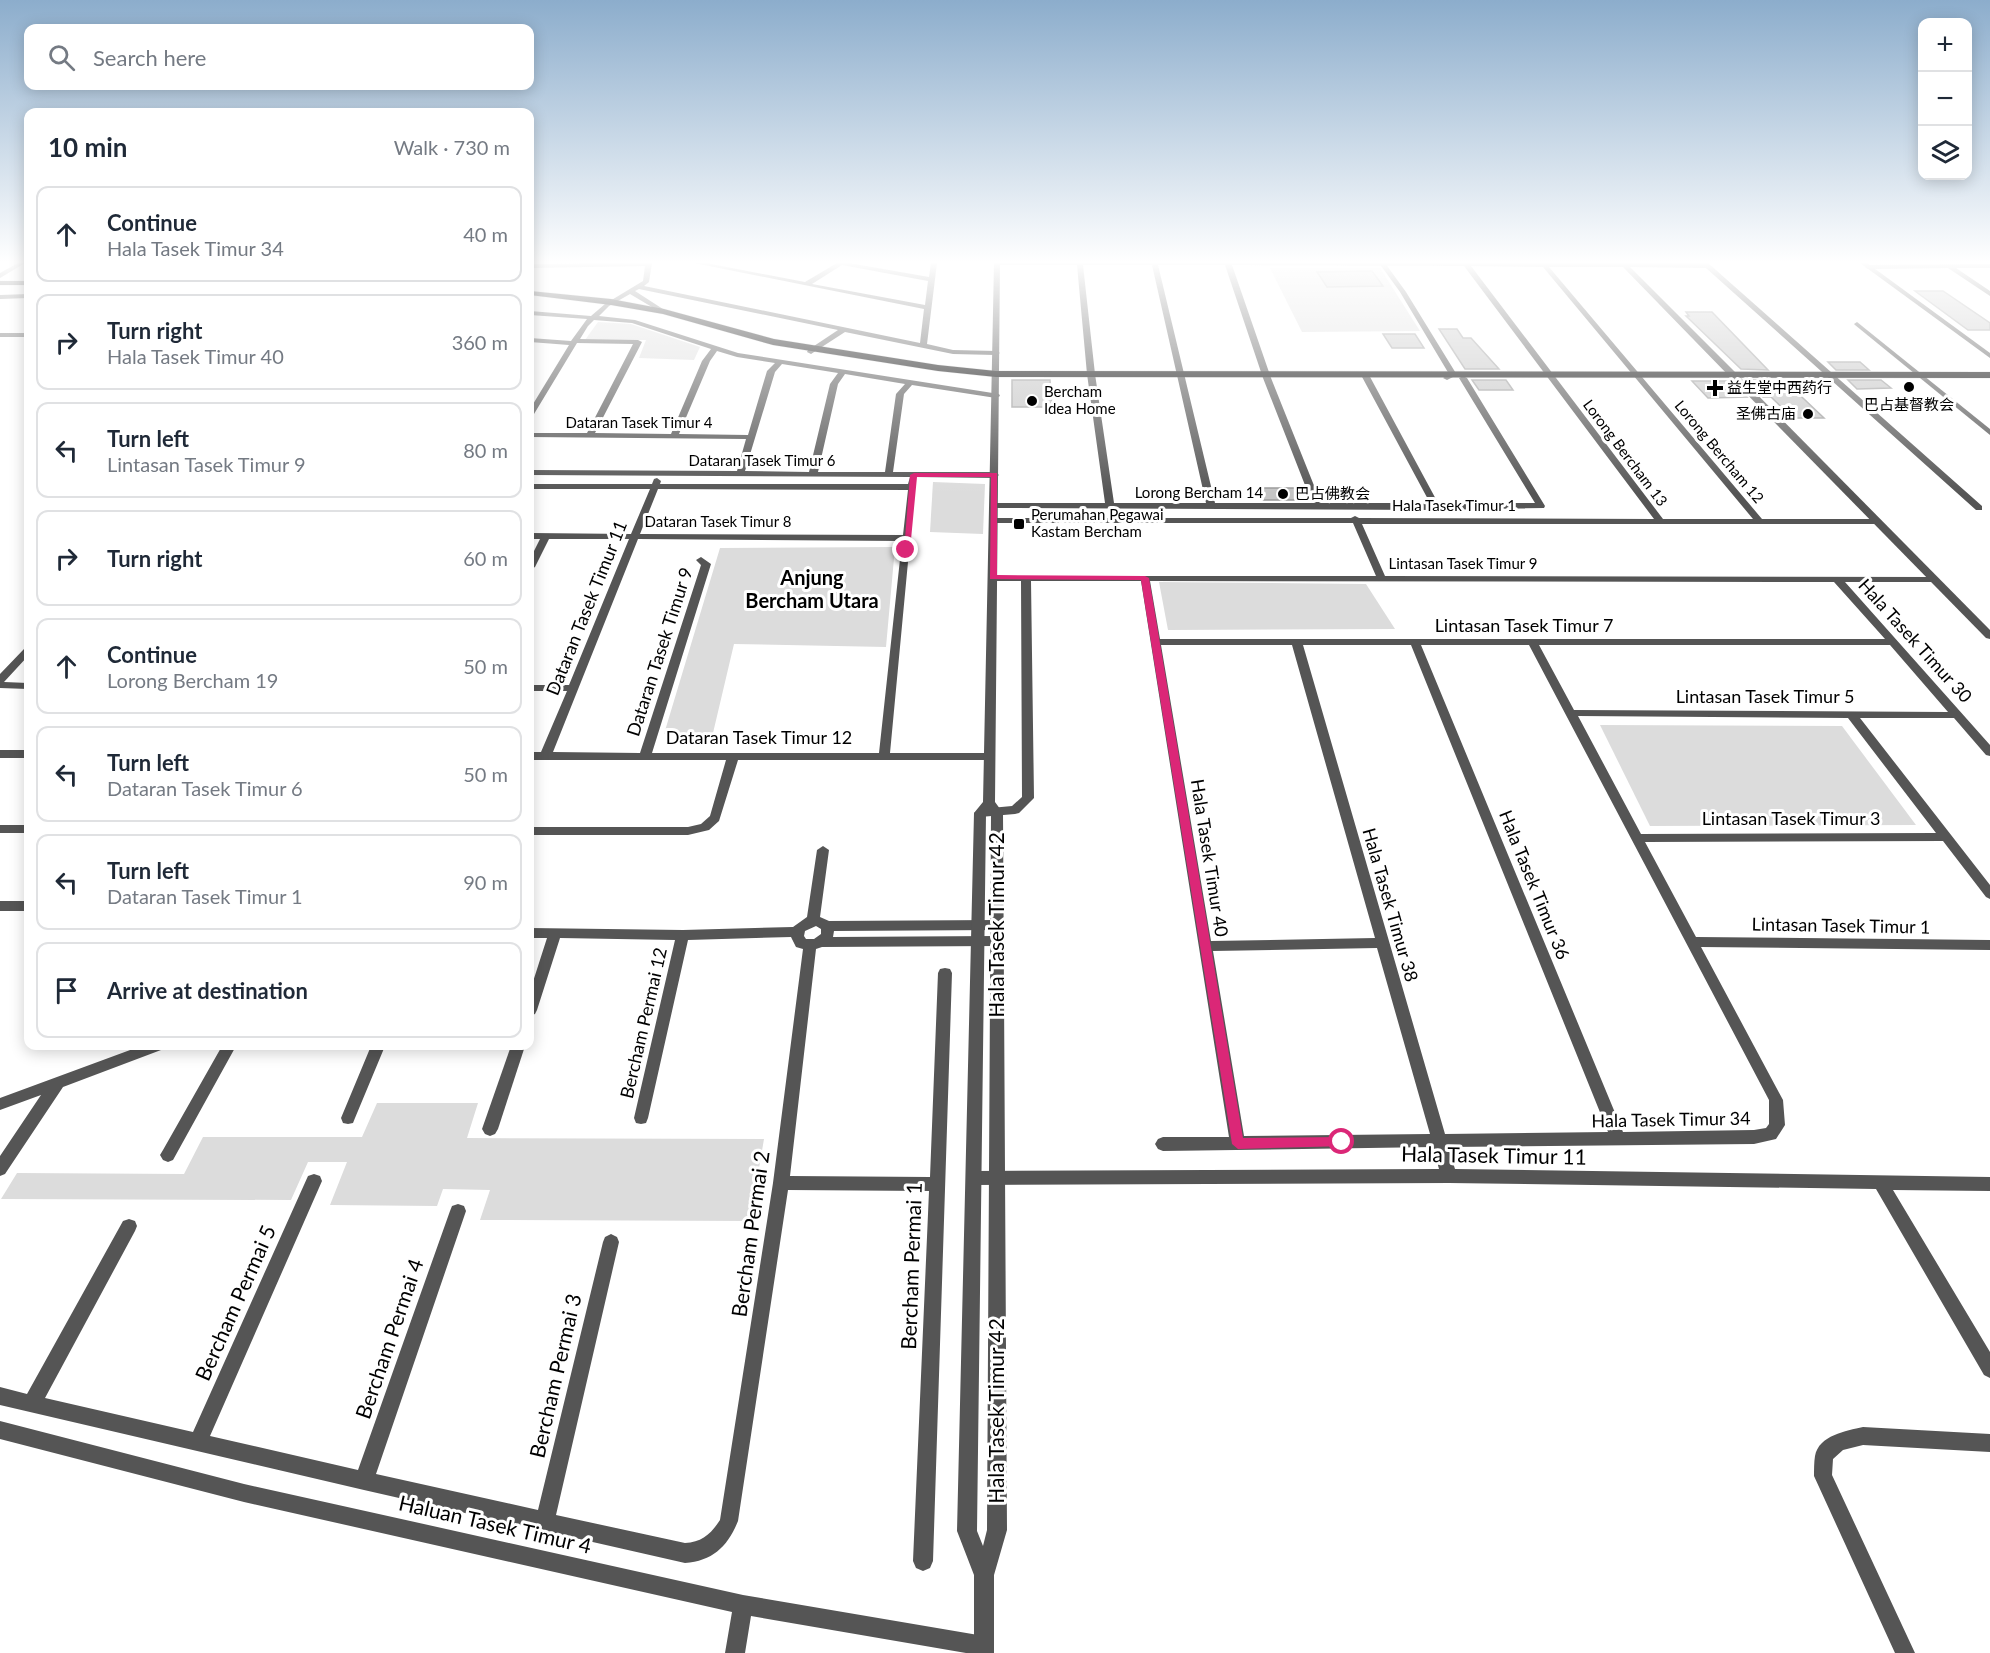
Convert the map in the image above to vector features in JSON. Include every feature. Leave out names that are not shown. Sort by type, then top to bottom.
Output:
[{"type":"main road","points":[[753,340],[770,345],[947,373],[996,376],[1922,377],[1990,375]]},
{"type":"main road","points":[[766,340],[812,351]]},
{"type":"main road","points":[[1922,377],[1990,380]]},
{"type":"street","points":[[534,340],[638,342],[590,436]]},
{"type":"street","points":[[692,340],[716,348],[780,362],[996,396]]},
{"type":"street","points":[[812,351],[828,340]]},
{"type":"street","points":[[899,340],[953,352],[996,353]]},
{"type":"street","points":[[923,345],[924,340]]},
{"type":"street","points":[[996,340],[988,810],[1015,810],[1028,798],[1026,578]]},
{"type":"street","points":[[1088,340],[1110,506]]},
{"type":"street","points":[[1172,340],[1211,507]]},
{"type":"street","points":[[1256,340],[1267,376],[1318,507]]},
{"type":"street","name":"Lorong Bercham 14","points":[[994,506],[1533,508],[1541,504],[1435,340]]},
{"type":"street","name":"Lorong Bercham 13","points":[[1523,340],[1659,520]]},
{"type":"street","name":"Lorong Bercham 12","points":[[1608,340],[1759,521]]},
{"type":"street","points":[[1698,340],[1990,636]]},
{"type":"street","points":[[1791,340],[1979,508]]},
{"type":"street","points":[[1877,340],[1990,433]]},
{"type":"street","points":[[1968,340],[1990,356]]},
{"type":"street","points":[[534,407],[573,342]]},
{"type":"street","points":[[674,436],[706,361],[716,348]]},
{"type":"street","points":[[740,474],[749,437],[771,371],[780,362]]},
{"type":"street","points":[[813,474],[834,384],[842,373]]},
{"type":"street","points":[[1366,376],[1436,507]]},
{"type":"street","points":[[889,474],[900,394],[910,382]]},
{"type":"street","name":"Dataran Tasek Timur 4","points":[[534,435],[749,437]]},
{"type":"street","name":"Dataran Tasek Timur 6","points":[[534,473],[994,475]]},
{"type":"street","name":"Dataran Tasek Timur 11","points":[[546,755],[660,474]]},
{"type":"street","points":[[885,756],[914,475]]},
{"type":"street","name":"Dataran Tasek Timur 6","points":[[534,486],[912,487]]},
{"type":"street","points":[[1355,519],[1382,579]]},
{"type":"street","name":"Hala Tasek Timur 1","points":[[994,520],[1355,519],[1877,522]]},
{"type":"street","name":"Dataran Tasek Timur 8","points":[[534,536],[907,538]]},
{"type":"street","points":[[534,559],[546,536]]},
{"type":"street","name":"Dataran Tasek Timur 9","points":[[645,756],[706,564],[701,560]]},
{"type":"street","name":"Lintasan Tasek Timur 9","points":[[993,578],[1934,579]]},
{"type":"street","name":"Hala Tasek Timur 40","points":[[1145,578],[1238,1144]]},
{"type":"street","name":"Hala Tasek Timur 30","points":[[1838,580],[1990,752]]},
{"type":"street","name":"Lintasan Tasek Timur 7","points":[[1155,642],[1893,642]]},
{"type":"street","name":"Hala Tasek Timur 38","points":[[1297,643],[1449,1176]]},
{"type":"street","name":"Hala Tasek Timur 36","points":[[1415,643],[1619,1140]]},
{"type":"street","name":"Hala Tasek Timur 34","points":[[1163,1144],[1754,1137],[1770,1134],[1777,1125],[1776,1100],[1533,643]]},
{"type":"street","points":[[0,680],[24,655]]},
{"type":"street","points":[[0,685],[24,686]]},
{"type":"street","points":[[534,688],[573,688]]},
{"type":"street","name":"Lintasan Tasek Timur 5","points":[[1570,713],[1959,715]]},
{"type":"street","points":[[1851,714],[1990,894]]},
{"type":"street","points":[[0,754],[24,754]]},
{"type":"street","name":"Dataran Tasek Timur 12","points":[[534,756],[989,757]]},
{"type":"street","points":[[534,831],[678,831],[705,827],[718,814],[733,757]]},
{"type":"street","name":"Hala Tasek Timur 42","points":[[984,1650],[984,1575],[997,1530],[996,925],[988,810]]},
{"type":"street","name":"Hala Tasek Timur 42","points":[[984,1575],[967,1530],[978,925],[988,810]]},
{"type":"street","points":[[0,829],[24,829]]},
{"type":"street","name":"Lintasan Tasek Timur 3","points":[[1636,838],[1946,837]]},
{"type":"street","points":[[813,921],[823,850]]},
{"type":"street","points":[[0,906],[24,906]]},
{"type":"street","points":[[797,932],[802,925],[813,921],[827,926],[996,925]]},
{"type":"street","points":[[816,944],[828,934],[827,926]]},
{"type":"street","points":[[534,933],[683,935],[797,932]]},
{"type":"street","points":[[797,932],[801,943],[816,944],[996,941]]},
{"type":"street","points":[[534,998],[555,934]]},
{"type":"street","name":"Bercham Permai 12","points":[[641,1118],[683,935]]},
{"type":"street","name":"Lintasan Tasek Timur 1","points":[[1692,942],[1990,945]]},
{"type":"street","points":[[1205,946],[1382,943]]},
{"type":"street","name":"Bercham Permai 2","points":[[545,1520],[685,1553],[709,1548],[727,1527],[816,944]]},
{"type":"street","name":"Bercham Permai 1","points":[[923,1561],[945,973]]},
{"type":"street","points":[[0,1104],[145,1050]]},
{"type":"street","points":[[168,1155],[227,1050]]},
{"type":"street","points":[[348,1118],[376,1050]]},
{"type":"street","points":[[490,1129],[517,1050]]},
{"type":"street","points":[[0,1169],[58,1082]]},
{"type":"street","name":"Hala Tasek Timur 11","points":[[974,1178],[1449,1176],[1990,1184]]},
{"type":"street","name":"Bercham Permai 5","points":[[198,1442],[314,1181]]},
{"type":"street","points":[[781,1183],[937,1184]]},
{"type":"street","points":[[1881,1184],[1990,1369]]},
{"type":"street","name":"Bercham Permai 4","points":[[364,1481],[458,1212]]},
{"type":"street","points":[[32,1403],[129,1226]]},
{"type":"street","name":"Bercham Permai 3","points":[[545,1520],[611,1242]]},
{"type":"street","points":[[0,1396],[364,1481],[545,1520]]},
{"type":"street","name":"Haluan Tasek Timur 4","points":[[0,1430],[244,1493],[743,1605],[984,1650]]},
{"type":"street","points":[[1905,1653],[1823,1476],[1824,1455],[1838,1442],[1863,1436],[1990,1443]]},
{"type":"street","points":[[735,1653],[743,1605]]},
{"type":"shaded area","points":[[646,340],[679,340],[700,347],[694,360],[639,358]]},
{"type":"shaded area","points":[[933,482],[985,484],[983,534],[930,532]]},
{"type":"shaded area","points":[[895,547],[886,647],[734,644],[713,733],[664,734],[720,548]]},
{"type":"shaded area","points":[[1159,582],[1366,584],[1395,629],[1168,630]]},
{"type":"shaded area","points":[[1600,725],[1842,726],[1916,825],[1650,826]]},
{"type":"shaded area","points":[[377,1103],[478,1103],[467,1138],[764,1139],[750,1221],[480,1220],[490,1190],[443,1189],[437,1206],[330,1205],[347,1162],[308,1162],[291,1200],[1,1199],[17,1173],[184,1174],[203,1137],[362,1137]]},
{"type":"building","points":[[1387,340],[1419,340],[1424,348],[1392,348]]},
{"type":"building","points":[[1446,340],[1473,340],[1499,369],[1465,369]]},
{"type":"building","points":[[1711,340],[1739,340],[1768,370],[1741,369]]},
{"type":"building","points":[[1828,362],[1860,362],[1869,370],[1836,370]]},
{"type":"building","points":[[1012,380],[1050,380],[1052,407],[1012,407]]},
{"type":"building","points":[[1472,380],[1506,380],[1513,390],[1479,390]]},
{"type":"building","points":[[1848,380],[1881,380],[1891,388],[1857,389]]},
{"type":"building","points":[[1692,381],[1731,381],[1747,397],[1708,398]]},
{"type":"building","points":[[1747,381],[1786,382],[1824,418],[1793,418],[1771,397],[1763,397]]},
{"type":"building","name":"巴占佛教会","points":[[1259,488],[1303,488],[1308,500],[1263,500]]},
{"type":"place","name":"巴占基督教会","points":[[1909,387]]},
{"type":"place","name":"益生堂中西药行","points":[[1715,388]]},
{"type":"place","name":"Bercham Idea Home","points":[[1032,401]]},
{"type":"place","name":"圣佛古庙","points":[[1808,414]]},
{"type":"place","name":"巴占佛教会","points":[[1283,494]]},
{"type":"place","name":"Perumahan Pegawai Kastam Bercham","points":[[1019,524]]},
{"type":"district","name":"Anjung Bercham Utara","points":[[812,590]]},
{"type":"route","points":[[906,550],[914,475],[994,475],[993,578],[1145,578],[1238,1144],[1342,1142]]}]
